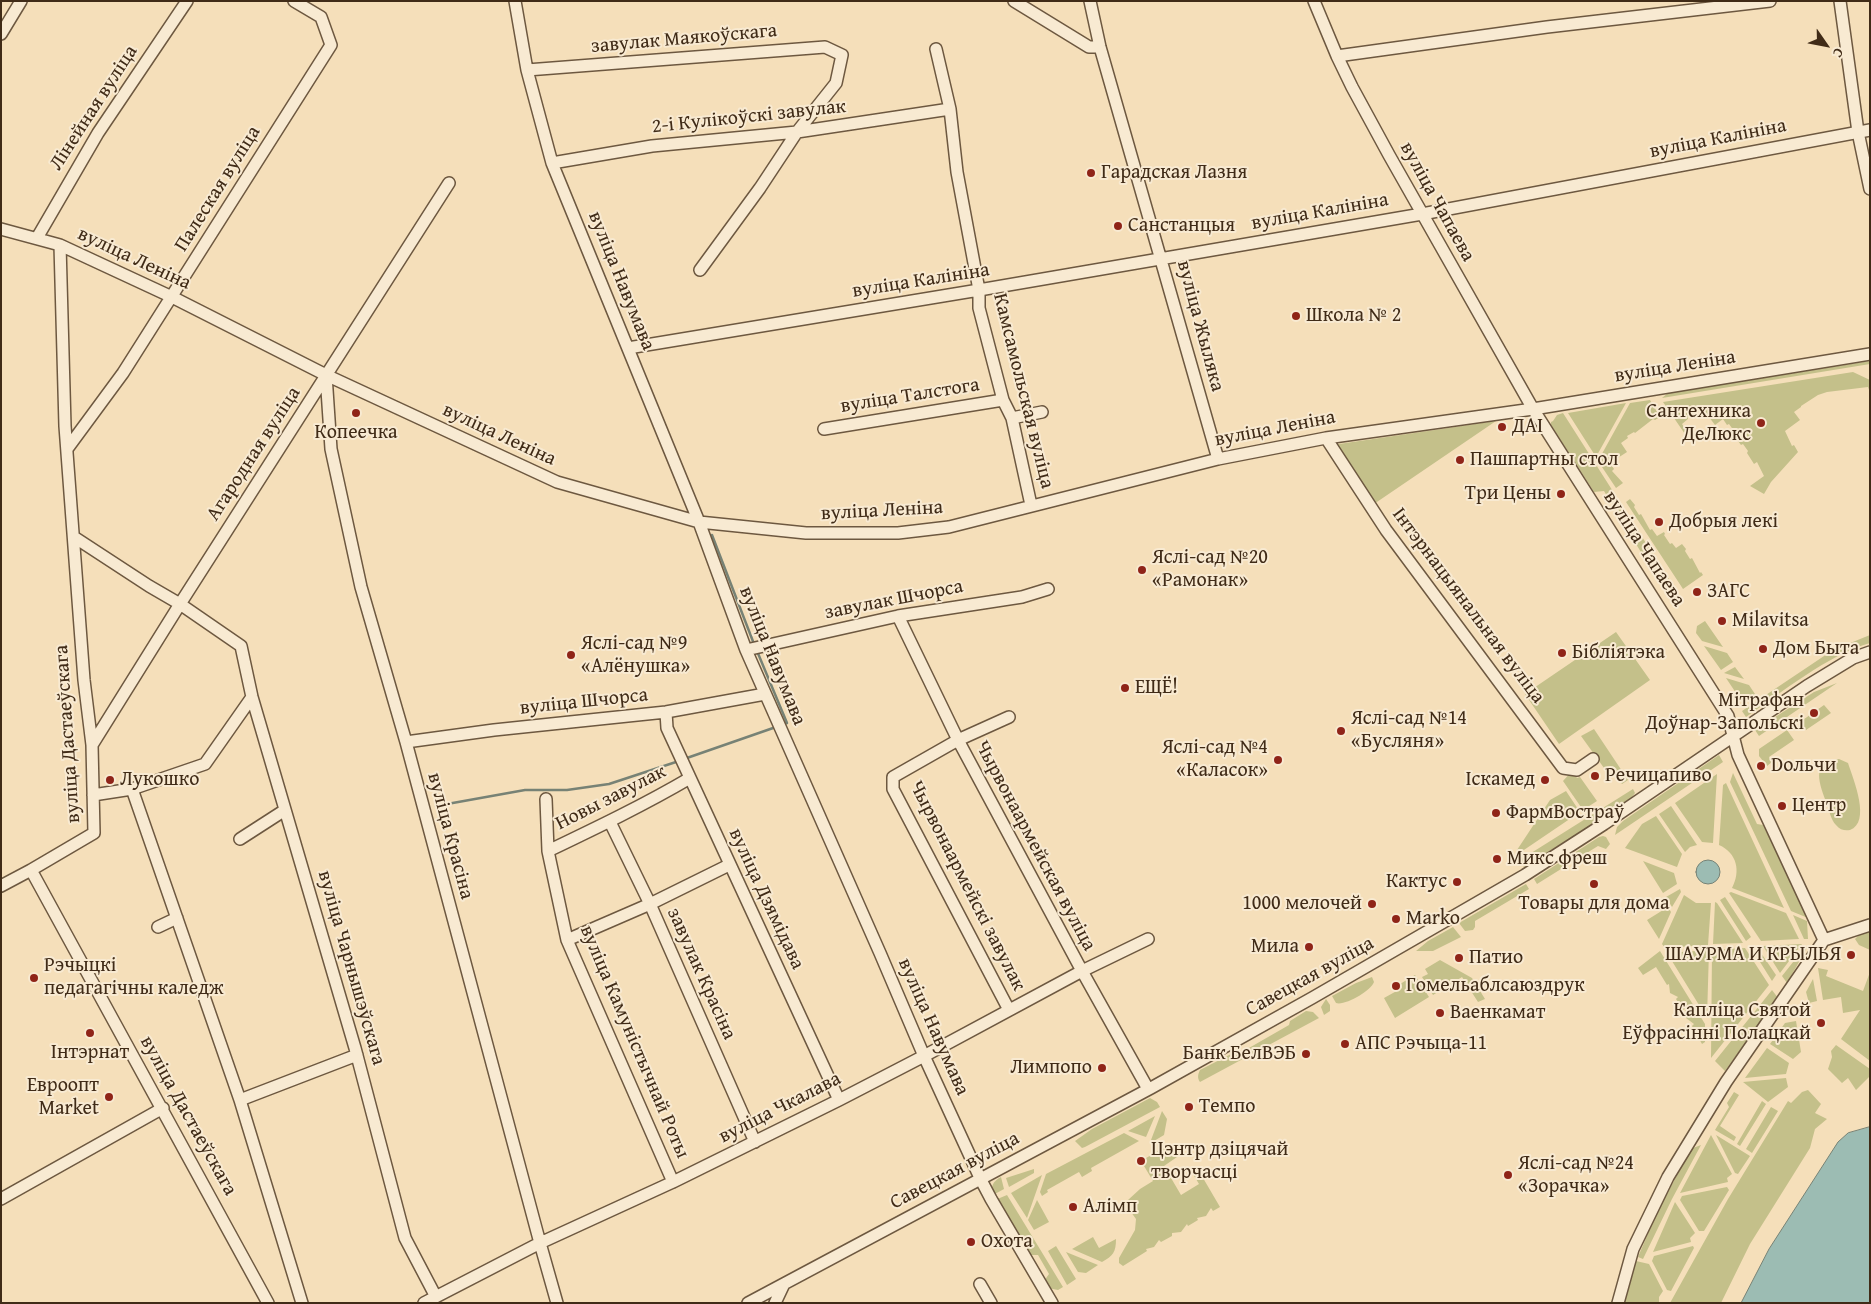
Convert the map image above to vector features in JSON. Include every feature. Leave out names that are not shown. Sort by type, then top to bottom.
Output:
[{"type":"street","points":[[1,34],[21,1]]},
{"type":"street","name":"Лінейная вуліца","points":[[37,238],[98,133],[188,1]]},
{"type":"street","name":"Палеская вуліца","points":[[67,449],[123,373],[331,45],[321,17],[294,1]]},
{"type":"street","name":"вуліца Навумава","points":[[515,1],[527,70],[552,164],[699,522],[746,650],[924,1056],[981,1180],[1052,1303]]},
{"type":"street","points":[[1014,1],[1089,47],[1100,47]]},
{"type":"street","name":"вуліца Жыляка","points":[[1090,1],[1100,47],[1218,459]]},
{"type":"street","name":"вуліца Чапаева","points":[[1314,1],[1337,56],[1422,214],[1533,409],[1728,716],[1738,755],[1824,940]]},
{"type":"street","points":[[1337,56],[1546,27],[1770,1]]},
{"type":"street","points":[[1840,1],[1864,131],[1870,189]]},
{"type":"street","name":"завулак Маякоўскага","points":[[527,70],[825,47],[842,55],[836,83],[797,132]]},
{"type":"street","name":"Камсамольская вуліца","points":[[936,49],[950,109],[957,172],[978,290],[979,308],[1002,400],[1012,418],[1031,505]]},
{"type":"street","name":"2-і Кулікоўскі завулак","points":[[552,164],[652,146],[797,132],[950,109]]},
{"type":"street","name":"вуліца Калініна","points":[[628,348],[1422,214],[1864,131]]},
{"type":"street","points":[[700,270],[760,188],[797,132]]},
{"type":"street","name":"Агародная вуліца","points":[[92,746],[180,604],[449,183]]},
{"type":"street","name":"вуліца Леніна","points":[[1,229],[60,245],[172,297],[326,376],[557,482],[699,522],[806,533],[898,533],[949,527],[1218,459],[1326,438],[1533,409],[1870,354]]},
{"type":"street","name":"вуліца Дастаеўскага","points":[[60,245],[67,449],[84,680],[92,746],[94,833],[31,870],[268,1303]]},
{"type":"street","name":"вуліца Красіна","points":[[326,376],[331,449],[361,587],[406,742],[557,1303]]},
{"type":"street","name":"вуліца Талстога","points":[[824,428],[1002,400]]},
{"type":"street","points":[[1012,418],[1042,412]]},
{"type":"street","name":"Інтэрнацыянальная вуліца","points":[[1326,438],[1386,530],[1563,768],[1577,770],[1592,759]]},
{"type":"street","points":[[74,537],[148,586],[180,604]]},
{"type":"street","name":"завулак Шчорса","points":[[746,650],[898,616],[1022,597],[1048,589]]},
{"type":"street","name":"вуліца Чарнышэўскага","points":[[180,604],[240,646],[252,697],[357,1055],[405,1238],[436,1297]]},
{"type":"street","name":"Чырвонаармейская вуліца","points":[[898,616],[958,740],[1082,971],[1148,1089]]},
{"type":"street","name":"Савецкая вуліца","points":[[749,1303],[1148,1089],[1525,876],[1807,686],[1853,658],[1870,652]]},
{"type":"street","name":"вуліца Шчорса","points":[[406,742],[494,730],[666,712],[765,694]]},
{"type":"street","points":[[93,795],[132,789],[205,764],[252,697]]},
{"type":"street","name":"вуліца Дзямідава","points":[[666,712],[667,728],[839,1100]]},
{"type":"street","points":[[958,740],[1009,717]]},
{"type":"street","name":"Чырвонаармейскі завулак","points":[[958,740],[893,777],[893,789],[1009,1010]]},
{"type":"street","name":"Новы завулак","points":[[548,851],[610,822],[690,778]]},
{"type":"street","name":"вуліца Дастаеўскага","points":[[132,789],[240,1100],[302,1303]]},
{"type":"street","name":"вуліца Камуністычнай Роты","points":[[546,799],[548,851],[567,940],[673,1182]]},
{"type":"street","points":[[240,839],[285,810]]},
{"type":"street","name":"завулак Красіна","points":[[610,822],[650,904],[755,1142]]},
{"type":"street","points":[[567,940],[650,904],[729,865]]},
{"type":"street","points":[[1,886],[31,870]]},
{"type":"street","points":[[158,927],[177,918]]},
{"type":"street","points":[[1618,1303],[1633,1249],[1668,1177],[1726,1082],[1824,940],[1870,925]]},
{"type":"street","name":"вуліца Чкалава","points":[[424,1303],[540,1244],[673,1182],[839,1100],[1082,971],[1148,939]]},
{"type":"street","points":[[240,1100],[357,1055]]},
{"type":"street","points":[[1,1198],[162,1108]]},
{"type":"street","points":[[775,1303],[784,1284]]},
{"type":"street","points":[[980,1284],[991,1303]]},
{"type":"shaded area","points":[[1870,361],[1870,364],[1662,398],[1668,393]]},
{"type":"shaded area","points":[[1853,372],[1870,380],[1870,393],[1868,387],[1827,392],[1818,395],[1794,412],[1800,420],[1785,431],[1792,446],[1794,445],[1798,452],[1771,482],[1764,494],[1750,486],[1764,476],[1757,462],[1754,464],[1747,453],[1748,451],[1732,433],[1734,431],[1729,424],[1727,425],[1723,419],[1715,425],[1703,409],[1688,417],[1682,424],[1690,436],[1687,437],[1663,402]]},
{"type":"shaded area","points":[[1650,400],[1660,417],[1655,420],[1653,419],[1635,433],[1627,436],[1628,438],[1621,443],[1627,452],[1610,463],[1614,469],[1612,471],[1623,483],[1616,488],[1598,461],[1630,403]]},
{"type":"shaded area","points":[[1626,403],[1596,457],[1568,413]]},
{"type":"shaded area","points":[[1563,413],[1674,587],[1665,592],[1604,491],[1594,492],[1551,425],[1551,422],[1557,415]]},
{"type":"shaded area","points":[[1496,421],[1371,506],[1330,445],[1339,444]]},
{"type":"shaded area","points":[[1630,499],[1650,530],[1652,529],[1657,536],[1664,532],[1670,544],[1672,543],[1676,548],[1682,544],[1690,559],[1692,558],[1703,575],[1683,589],[1626,502]]},
{"type":"shaded area","points":[[1705,621],[1723,647],[1702,641],[1696,633],[1697,626]]},
{"type":"shaded area","points":[[1616,632],[1650,680],[1559,744],[1525,694]]},
{"type":"shaded area","points":[[1870,635],[1870,643],[1838,656],[1822,665],[1746,717],[1742,711],[1833,650]]},
{"type":"shaded area","points":[[1704,646],[1727,653],[1733,662],[1721,670]]},
{"type":"shaded area","points":[[1735,667],[1744,679],[1724,673]]},
{"type":"shaded area","points":[[1726,678],[1749,685],[1755,694],[1742,702]]},
{"type":"shaded area","points":[[1837,683],[1759,736],[1755,730],[1814,692]]},
{"type":"shaded area","points":[[1824,705],[1831,713],[1806,730],[1800,722]]},
{"type":"shaded area","points":[[1594,729],[1628,780],[1622,784],[1610,767],[1604,768],[1581,736]]},
{"type":"shaded area","points":[[1787,730],[1794,740],[1769,757],[1772,762],[1767,766],[1759,756],[1759,749]]},
{"type":"shaded area","points":[[1719,755],[1723,762],[1615,835],[1617,827],[1623,821]]},
{"type":"shaded area","points":[[1839,759],[1848,763],[1859,800],[1859,819],[1856,826],[1850,830],[1843,830],[1836,825],[1820,782],[1820,769],[1823,764],[1830,760]]},
{"type":"shaded area","points":[[1572,771],[1577,778],[1580,777],[1597,801],[1583,810],[1563,781]]},
{"type":"shaded area","points":[[1733,773],[1757,824],[1763,825],[1806,910],[1808,918],[1791,911],[1730,782]]},
{"type":"shaded area","points":[[1717,774],[1713,843],[1702,842],[1675,803]]},
{"type":"shaded area","points":[[1726,783],[1784,908],[1732,888],[1735,882],[1736,863],[1730,853],[1719,845],[1723,785]]},
{"type":"shaded area","points":[[1633,789],[1635,793],[1628,802],[1524,867],[1520,860]]},
{"type":"shaded area","points":[[1566,791],[1580,812],[1518,854],[1517,850],[1550,800]]},
{"type":"shaded area","points":[[1671,806],[1697,845],[1690,847],[1685,852],[1659,814]]},
{"type":"shaded area","points":[[1656,816],[1682,854],[1677,867],[1625,848],[1642,824]]},
{"type":"shaded area","points":[[1603,836],[1606,837],[1610,844],[1606,849],[1598,846],[1537,884],[1534,879]]},
{"type":"shaded area","points":[[1643,861],[1674,873],[1677,884],[1663,893]]},
{"type":"shaded area","points":[[1526,884],[1529,889],[1475,921],[1473,930],[1465,931],[1459,923]]},
{"type":"shaded area","points":[[1680,889],[1681,892],[1672,907],[1666,897]]},
{"type":"shaded area","points":[[1731,892],[1786,913],[1799,939],[1761,941],[1729,893]]},
{"type":"shaded area","points":[[1684,895],[1696,903],[1711,903],[1708,945],[1665,948],[1662,944]]},
{"type":"shaded area","points":[[1725,897],[1751,937],[1746,941],[1720,900]]},
{"type":"shaded area","points":[[1715,902],[1717,903],[1743,943],[1713,944]]},
{"type":"shaded area","points":[[1668,907],[1671,912],[1659,939],[1647,920]]},
{"type":"shaded area","points":[[1793,915],[1807,921],[1808,939],[1804,939]]},
{"type":"shaded area","points":[[1453,927],[1461,937],[1433,951],[1416,951],[1428,941]]},
{"type":"shaded area","points":[[1870,931],[1870,950],[1859,945],[1855,939],[1859,935]]},
{"type":"shaded area","points":[[1802,944],[1780,973],[1763,946]]},
{"type":"shaded area","points":[[1808,946],[1787,983],[1782,976],[1805,947]]},
{"type":"shaded area","points":[[1745,948],[1769,985],[1711,1058],[1712,950]]},
{"type":"shaded area","points":[[1709,950],[1707,1018],[1667,953]]},
{"type":"shaded area","points":[[1759,950],[1776,975],[1772,981],[1755,954]]},
{"type":"shaded area","points":[[1660,951],[1705,1024],[1705,1042],[1702,1044],[1692,1026],[1694,1024],[1686,1018],[1685,1009],[1683,1010],[1676,999],[1678,997],[1670,993],[1669,984],[1667,985],[1656,967],[1643,975],[1638,968]]},
{"type":"shaded area","points":[[1440,960],[1472,978],[1485,999],[1478,1002],[1462,977],[1433,995],[1422,977],[1428,974],[1425,969]]},
{"type":"shaded area","points":[[1818,968],[1828,970],[1826,976],[1863,991],[1870,972],[1870,1061],[1841,1039],[1860,1010],[1843,1013],[1841,997],[1823,1000]]},
{"type":"shaded area","points":[[1415,975],[1429,997],[1395,1018],[1384,998],[1402,988],[1400,984]]},
{"type":"shaded area","points":[[1372,977],[1374,982],[1368,990],[1351,1000],[1336,1003],[1332,996]]},
{"type":"shaded area","points":[[1813,979],[1817,1001],[1809,1003],[1806,992]]},
{"type":"shaded area","points":[[1772,990],[1778,998],[1725,1071],[1715,1061]]},
{"type":"shaded area","points":[[1326,999],[1330,1005],[1330,1011],[1324,1015],[1321,1007]]},
{"type":"shaded area","points":[[1306,1011],[1313,1012],[1319,1018],[1200,1082],[1198,1079],[1200,1070],[1231,1054],[1235,1056],[1289,1025],[1290,1021]]},
{"type":"shaded area","points":[[1796,1021],[1801,1052],[1793,1059],[1770,1044],[1785,1023]]},
{"type":"shaded area","points":[[1836,1045],[1870,1069],[1870,1076],[1856,1090],[1848,1078],[1842,1083],[1828,1069],[1832,1057],[1831,1051]]},
{"type":"shaded area","points":[[1767,1048],[1789,1063],[1786,1074],[1745,1078]]},
{"type":"shaded area","points":[[1786,1078],[1788,1087],[1768,1102],[1743,1082]]},
{"type":"shaded area","points":[[1808,1090],[1821,1104],[1815,1113],[1827,1119],[1815,1129],[1810,1148],[1750,1244],[1721,1303],[1670,1303],[1728,1199],[1788,1101],[1791,1103],[1802,1092]]},
{"type":"shaded area","points":[[1734,1092],[1739,1095],[1720,1126],[1736,1137],[1734,1141],[1715,1130],[1729,1107],[1727,1103]]},
{"type":"shaded area","points":[[1150,1098],[1157,1102],[1160,1107],[1085,1147],[1082,1148],[1075,1141],[1092,1129]]},
{"type":"shaded area","points":[[1762,1101],[1766,1104],[1740,1146],[1737,1144]]},
{"type":"shaded area","points":[[1771,1107],[1778,1111],[1752,1153],[1746,1149]]},
{"type":"shaded area","points":[[1162,1111],[1167,1119],[1164,1135],[1154,1141],[1151,1140]]},
{"type":"shaded area","points":[[1155,1116],[1146,1137],[1128,1131]]},
{"type":"shaded area","points":[[1124,1133],[1139,1141],[1091,1168],[1092,1171],[1082,1177],[1079,1172],[1047,1190],[1048,1192],[1042,1196],[1040,1192],[1046,1174]]},
{"type":"shaded area","points":[[1711,1135],[1732,1174],[1727,1178],[1728,1182],[1680,1193]]},
{"type":"shaded area","points":[[1716,1135],[1750,1156],[1738,1174],[1735,1173]]},
{"type":"shaded area","points":[[1170,1144],[1177,1157],[1164,1166],[1181,1195],[1199,1184],[1190,1169],[1196,1166],[1220,1207],[1213,1211],[1211,1208],[1206,1216],[1197,1218],[1198,1220],[1188,1226],[1187,1224],[1181,1232],[1172,1233],[1172,1236],[1161,1242],[1159,1240],[1154,1247],[1146,1249],[1147,1251],[1123,1266],[1119,1263],[1119,1258],[1135,1230],[1136,1219],[1128,1208],[1128,1200],[1153,1181],[1141,1161]]},
{"type":"shaded area","points":[[1701,1145],[1643,1259],[1638,1257],[1658,1210],[1681,1168],[1693,1148]]},
{"type":"shaded area","points":[[1034,1169],[1034,1173],[1009,1187],[1006,1178]]},
{"type":"shaded area","points":[[1042,1175],[1027,1218],[1011,1193]]},
{"type":"shaded area","points":[[1001,1177],[1004,1189],[993,1195],[993,1184]]},
{"type":"shaded area","points":[[1727,1187],[1729,1190],[1704,1231],[1699,1231],[1680,1200],[1682,1196]]},
{"type":"shaded area","points":[[1007,1195],[1063,1287],[1058,1290],[1048,1288],[1044,1281],[1049,1274],[1038,1255],[1028,1255],[995,1200]]},
{"type":"shaded area","points":[[1037,1200],[1049,1222],[1034,1230],[1028,1220]]},
{"type":"shaded area","points":[[1675,1202],[1695,1233],[1690,1238],[1691,1242],[1653,1252]]},
{"type":"shaded area","points":[[1093,1237],[1099,1248],[1116,1239],[1113,1253],[1102,1262],[1072,1249]]},
{"type":"shaded area","points":[[1056,1246],[1076,1279],[1067,1285],[1048,1251]]},
{"type":"shaded area","points":[[1693,1246],[1694,1248],[1671,1291],[1667,1290],[1652,1261],[1654,1256]]},
{"type":"shaded area","points":[[1066,1252],[1098,1265],[1086,1273],[1078,1272]]},
{"type":"shaded area","points":[[1636,1261],[1649,1264],[1663,1291],[1659,1297],[1659,1303],[1622,1303]]},
{"type":"water","points":[[1708,860],[1713,861],[1719,867],[1719,877],[1713,883],[1708,884],[1703,883],[1697,877],[1696,872],[1697,867],[1703,861]]},
{"type":"water","points":[[1870,1127],[1870,1303],[1741,1303],[1769,1249],[1838,1142],[1848,1133]]},
{"type":"waterway","points":[[712,535],[754,644]]},
{"type":"waterway","points":[[757,651],[787,723],[784,724]]},
{"type":"waterway","points":[[684,759],[776,727]]},
{"type":"waterway","points":[[436,806],[525,790],[567,790],[609,784],[679,761]]},
{"type":"place","name":"Гарадская Лазня","points":[[1091,173]]},
{"type":"place","name":"Санстанцыя","points":[[1118,226]]},
{"type":"place","name":"Школа № 2","points":[[1296,316]]},
{"type":"place","name":"Копеечка","points":[[356,413]]},
{"type":"place","name":"Сантехника ДеЛюкс","points":[[1761,423]]},
{"type":"place","name":"ДАІ","points":[[1502,427]]},
{"type":"place","name":"Пашпартны стол","points":[[1460,460]]},
{"type":"place","name":"Три Цены","points":[[1561,494]]},
{"type":"place","name":"Добрыя лекі","points":[[1659,522]]},
{"type":"place","name":"Яслі-сад №20 «Рамонак»","points":[[1142,570]]},
{"type":"place","name":"ЗАГС","points":[[1697,592]]},
{"type":"place","name":"Milavitsa","points":[[1722,621]]},
{"type":"place","name":"Дом Быта","points":[[1763,649]]},
{"type":"place","name":"Бібліятэка","points":[[1562,653]]},
{"type":"place","name":"Яслі-сад №9 «Алёнушка»","points":[[571,655]]},
{"type":"place","name":"ЕЩЁ!","points":[[1125,688]]},
{"type":"place","name":"Мітрафан Доўнар-Запольскі","points":[[1814,713]]},
{"type":"place","name":"Яслі-сад №14 «Бусляня»","points":[[1341,731]]},
{"type":"place","name":"Яслі-сад №4 «Каласок»","points":[[1278,760]]},
{"type":"place","name":"Doльчи","points":[[1761,766]]},
{"type":"place","name":"Речицапиво","points":[[1595,776]]},
{"type":"place","name":"Лукошко","points":[[110,780]]},
{"type":"place","name":"Іскамед","points":[[1545,780]]},
{"type":"place","name":"Центр","points":[[1782,806]]},
{"type":"place","name":"ФармВостраў","points":[[1496,813]]},
{"type":"place","name":"Микс фреш","points":[[1497,859]]},
{"type":"place","name":"Кактус","points":[[1457,882]]},
{"type":"place","name":"Товары для дома","points":[[1594,884]]},
{"type":"place","name":"1000 мелочей","points":[[1372,904]]},
{"type":"place","name":"Marko","points":[[1396,919]]},
{"type":"place","name":"Мила","points":[[1309,947]]},
{"type":"place","name":"ШАУРМА И КРЫЛЬЯ","points":[[1851,955]]},
{"type":"place","name":"Патио","points":[[1459,958]]},
{"type":"place","name":"Рэчыцкі педагагічны каледж","points":[[34,978]]},
{"type":"place","name":"Гомельаблсаюздрук","points":[[1396,986]]},
{"type":"place","name":"Ваенкамат","points":[[1440,1013]]},
{"type":"place","name":"Капліца Святой Еўфрасінні Полацкай","points":[[1821,1023]]},
{"type":"place","name":"Інтэрнат","points":[[90,1033]]},
{"type":"place","name":"АПС Рэчыца-11","points":[[1345,1044]]},
{"type":"place","name":"Банк БелВЭБ","points":[[1306,1054]]},
{"type":"place","name":"Лимпопо","points":[[1102,1068]]},
{"type":"place","name":"Евроопт Market","points":[[109,1097]]},
{"type":"place","name":"Темпо","points":[[1189,1107]]},
{"type":"place","name":"Цэнтр дзіцячай творчасці","points":[[1141,1161]]},
{"type":"place","name":"Яслі-сад №24 «Зорачка»","points":[[1508,1175]]},
{"type":"place","name":"Алімп","points":[[1073,1207]]},
{"type":"place","name":"Охота","points":[[971,1242]]}]
